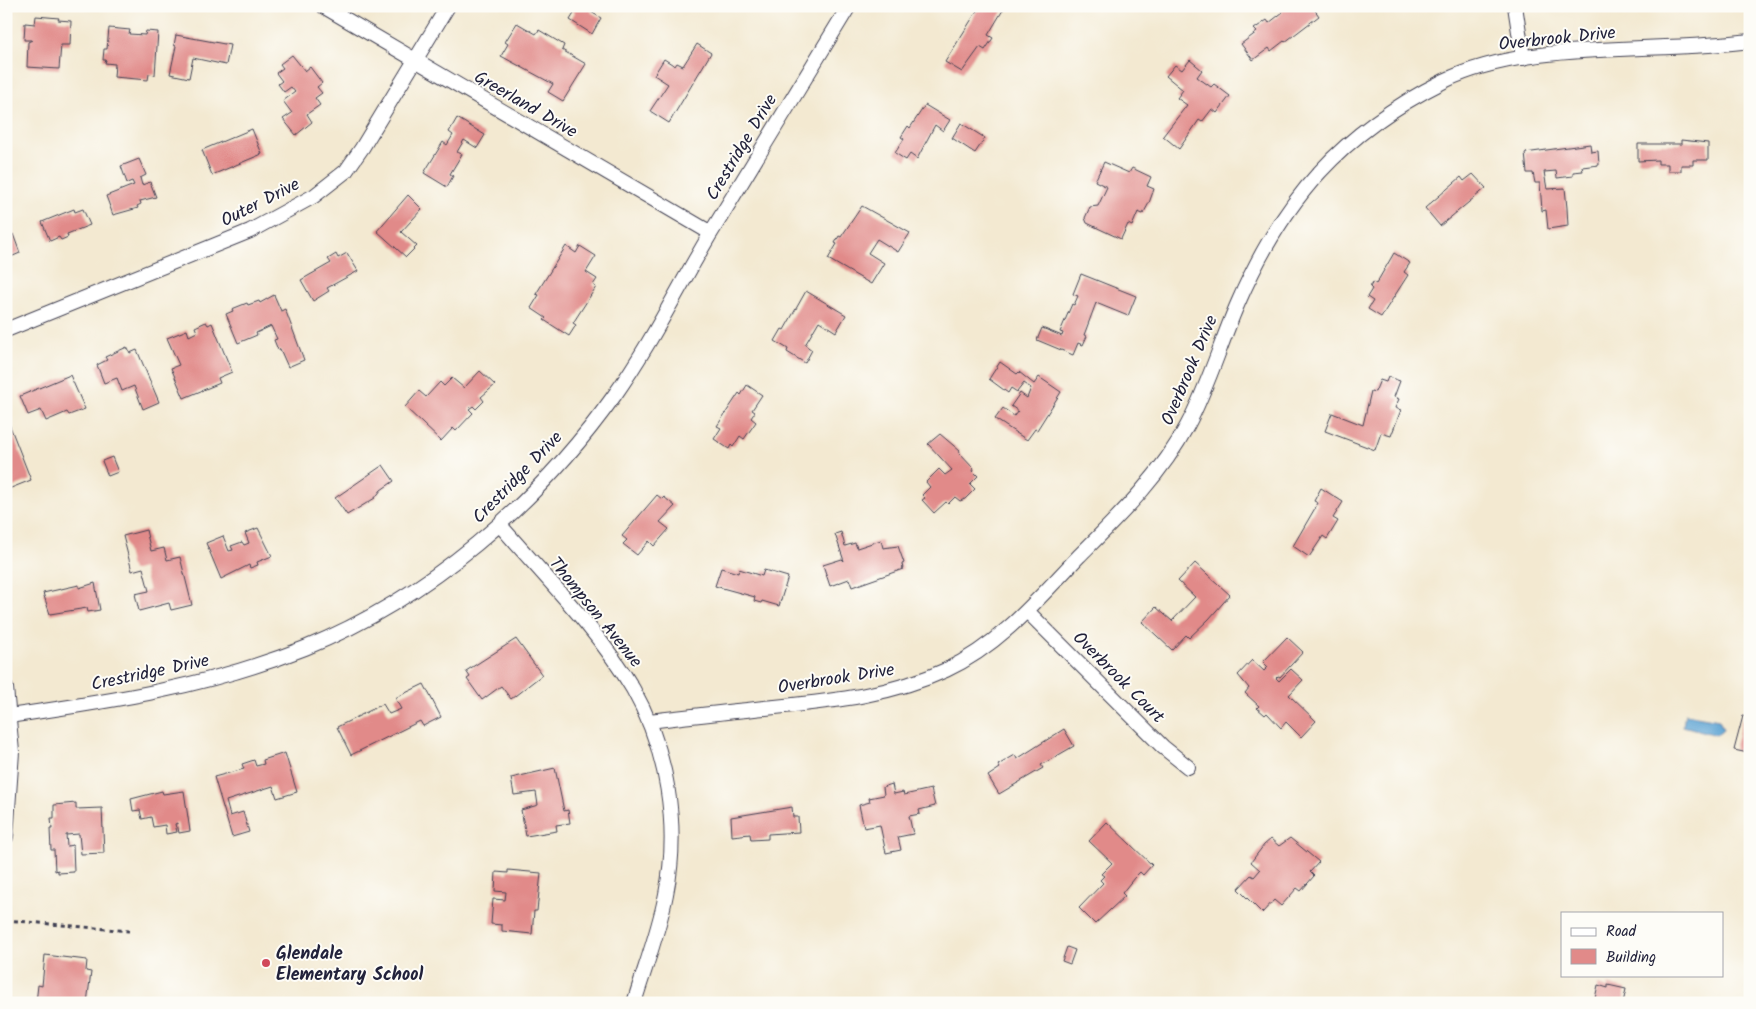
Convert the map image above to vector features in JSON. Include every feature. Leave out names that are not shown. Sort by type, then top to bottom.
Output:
[{"type":"street","name":"Greerland Drive","points":[[322,6],[711,233]]},
{"type":"street","name":"Outer Drive","points":[[6,330],[250,231],[314,196],[346,171],[416,61],[448,6]]},
{"type":"street","name":"Crestridge Drive","points":[[10,716],[178,688],[303,648],[362,621],[416,587],[500,525],[541,483],[613,397],[648,344],[711,233],[849,6]]},
{"type":"street","points":[[1515,6],[1523,58]]},
{"type":"street","name":"Overbrook Drive","points":[[649,721],[833,700],[908,685],[969,658],[1027,611],[1129,505],[1168,458],[1196,408],[1238,303],[1266,243],[1297,197],[1323,167],[1344,147],[1377,121],[1445,81],[1496,63],[1559,54],[1698,47],[1750,41]]},
{"type":"street","name":"Thompson Avenue","points":[[500,525],[613,658],[649,721],[659,750],[668,792],[671,848],[666,893],[651,954],[636,997]]},
{"type":"street","name":"Overbrook Court","points":[[1027,611],[1163,747],[1188,767]]},
{"type":"street","points":[[6,688],[10,716],[11,792],[6,837]]},
{"type":"path","points":[[6,920],[129,931]]},
{"type":"water","points":[[1685,714],[1719,720],[1723,729],[1716,735],[1683,726]]},
{"type":"building","points":[[565,6],[595,6],[591,12],[601,18],[592,34],[570,20],[575,12]]},
{"type":"building","points":[[980,6],[996,6],[1003,10],[988,35],[993,38],[985,50],[980,47],[962,72],[945,62]]},
{"type":"building","points":[[1284,6],[1312,6],[1319,16],[1285,42],[1271,51],[1269,48],[1253,60],[1241,44],[1257,32],[1254,29],[1267,20],[1269,23],[1283,12],[1280,9]]},
{"type":"building","points":[[36,16],[71,21],[70,45],[61,45],[59,69],[27,67],[28,42],[32,40],[24,40],[25,23],[35,24]]},
{"type":"building","points":[[517,23],[536,34],[539,30],[564,45],[562,50],[586,64],[563,101],[548,92],[553,84],[501,56],[508,44],[505,42]]},
{"type":"building","points":[[109,28],[130,30],[129,34],[145,35],[146,31],[158,32],[155,75],[149,74],[148,80],[114,77],[115,64],[105,63],[106,60],[103,60],[104,49],[107,49]]},
{"type":"building","points":[[176,35],[230,45],[226,65],[193,58],[189,78],[170,74],[176,46],[174,45]]},
{"type":"building","points":[[697,44],[711,53],[669,123],[650,111],[668,84],[654,75],[664,59],[675,66],[677,63],[683,66]]},
{"type":"building","points":[[292,55],[305,71],[310,67],[322,83],[317,87],[322,93],[315,98],[320,105],[307,114],[312,122],[296,135],[283,119],[292,113],[283,101],[295,92],[291,87],[284,92],[278,84],[282,81],[276,73],[283,68],[280,64]]},
{"type":"building","points":[[1190,60],[1202,70],[1197,77],[1211,87],[1214,84],[1230,96],[1217,113],[1212,109],[1202,122],[1199,120],[1179,149],[1163,136],[1187,105],[1177,98],[1183,90],[1166,76],[1175,65],[1182,70]]},
{"type":"building","points":[[925,105],[950,120],[943,131],[935,125],[917,159],[910,154],[906,160],[895,153],[904,139],[901,137],[908,126],[910,128]]},
{"type":"building","points":[[457,118],[485,135],[477,148],[464,140],[457,152],[462,154],[450,174],[453,176],[447,187],[424,173],[443,142],[447,145],[453,135],[449,132]]},
{"type":"building","points":[[961,123],[985,138],[975,153],[952,138]]},
{"type":"building","points":[[252,129],[262,154],[212,175],[202,150]]},
{"type":"building","points":[[1681,140],[1708,143],[1708,160],[1693,160],[1693,165],[1681,165],[1681,171],[1668,171],[1668,164],[1658,164],[1658,160],[1638,161],[1638,144],[1681,144]]},
{"type":"building","points":[[1590,144],[1591,152],[1598,151],[1599,165],[1582,167],[1583,171],[1573,172],[1573,176],[1557,178],[1556,171],[1544,172],[1547,189],[1565,188],[1567,208],[1568,226],[1548,229],[1546,210],[1542,211],[1540,183],[1535,183],[1533,173],[1527,173],[1525,153]]},
{"type":"building","points":[[139,159],[146,175],[140,178],[142,185],[150,182],[156,197],[140,201],[141,204],[137,206],[138,208],[113,215],[106,196],[134,185],[132,181],[127,183],[121,166]]},
{"type":"building","points":[[1104,162],[1129,173],[1132,168],[1151,177],[1147,186],[1154,189],[1143,214],[1138,212],[1132,226],[1128,224],[1121,239],[1087,223],[1085,218],[1090,207],[1098,206],[1107,187],[1095,181]]},
{"type":"building","points":[[1473,174],[1486,188],[1440,226],[1425,208],[1461,177],[1464,181]]},
{"type":"building","points":[[408,195],[422,209],[401,232],[417,246],[406,257],[377,231]]},
{"type":"building","points":[[862,206],[910,233],[898,252],[877,239],[868,253],[884,263],[871,284],[828,259],[837,244],[835,243],[839,236],[841,237]]},
{"type":"building","points":[[74,209],[75,212],[83,209],[90,225],[67,234],[68,237],[61,240],[59,237],[50,241],[42,222]]},
{"type":"building","points":[[13,234],[20,253],[6,259],[6,236]]},
{"type":"building","points":[[566,246],[576,253],[580,246],[596,256],[586,272],[597,279],[593,285],[596,287],[573,323],[576,325],[569,336],[544,320],[546,318],[531,308],[539,295],[536,294]]},
{"type":"building","points":[[347,253],[358,271],[327,288],[329,291],[313,301],[301,280],[331,263],[328,259],[336,254],[338,258]]},
{"type":"building","points":[[1394,253],[1410,263],[1404,272],[1408,275],[1381,317],[1368,309],[1373,301],[1367,297],[1372,289],[1370,287],[1373,282],[1376,284]]},
{"type":"building","points":[[1081,274],[1136,296],[1128,316],[1096,303],[1084,335],[1087,336],[1083,345],[1078,343],[1073,355],[1037,340],[1042,328],[1062,336],[1063,333],[1060,332],[1072,304],[1074,305],[1078,296],[1073,294]]},
{"type":"building","points":[[806,291],[846,315],[836,332],[819,321],[805,345],[812,350],[805,363],[787,352],[788,349],[775,341],[782,329],[784,330]]},
{"type":"building","points":[[274,295],[281,311],[285,309],[304,360],[288,367],[280,349],[278,350],[274,340],[277,339],[271,326],[256,333],[257,335],[238,343],[226,314],[233,311],[232,309],[247,303],[248,305],[259,301],[260,303]]},
{"type":"building","points":[[206,322],[208,325],[212,323],[232,372],[218,378],[220,383],[184,398],[171,368],[179,365],[167,338],[187,330],[189,336],[197,332],[195,327]]},
{"type":"building","points":[[127,347],[130,353],[137,350],[159,402],[143,409],[134,386],[122,391],[117,378],[104,383],[97,365],[107,360],[105,357]]},
{"type":"building","points":[[1000,362],[1017,374],[1019,372],[1034,384],[1039,377],[1061,392],[1037,430],[1035,429],[1027,440],[995,419],[1003,408],[1014,416],[1018,411],[1011,406],[1020,393],[1027,398],[1031,388],[1024,383],[1017,392],[1011,388],[1008,393],[989,379]]},
{"type":"building","points":[[480,371],[495,385],[481,397],[484,401],[476,409],[473,406],[469,409],[473,413],[456,431],[453,428],[441,441],[405,407],[419,391],[426,397],[440,382],[444,386],[452,378],[464,388]]},
{"type":"building","points":[[70,375],[85,409],[69,415],[67,412],[46,421],[41,410],[28,415],[20,396]]},
{"type":"building","points":[[1388,377],[1400,381],[1394,397],[1399,399],[1395,408],[1401,410],[1391,436],[1381,433],[1375,450],[1325,431],[1332,413],[1363,425],[1371,391],[1375,392],[1380,380],[1386,382]]},
{"type":"building","points":[[747,385],[762,395],[752,410],[755,412],[751,418],[756,422],[744,439],[740,436],[733,447],[731,445],[729,449],[714,439],[721,428],[717,426],[739,393],[741,395]]},
{"type":"building","points":[[6,416],[31,480],[6,490]]},
{"type":"building","points":[[940,434],[960,451],[959,453],[978,476],[970,484],[975,489],[965,499],[960,501],[955,497],[934,513],[922,500],[925,498],[922,495],[930,487],[926,482],[939,469],[945,475],[952,470],[928,444]]},
{"type":"building","points":[[112,457],[118,472],[108,476],[102,461]]},
{"type":"building","points":[[383,465],[394,481],[381,490],[375,498],[347,515],[335,498]]},
{"type":"building","points":[[1321,488],[1343,502],[1333,518],[1338,521],[1327,539],[1323,536],[1309,557],[1293,546],[1318,503],[1314,501]]},
{"type":"building","points":[[657,495],[662,499],[664,497],[675,506],[660,522],[669,529],[654,546],[649,541],[637,555],[623,544],[627,540],[622,536]]},
{"type":"building","points":[[258,528],[272,556],[257,562],[258,565],[250,568],[249,565],[221,579],[206,543],[223,536],[229,551],[233,550],[231,546],[242,542],[244,545],[249,543],[245,533]]},
{"type":"building","points":[[146,530],[151,551],[164,548],[167,560],[180,557],[192,605],[171,610],[169,603],[139,611],[135,594],[149,591],[143,568],[132,571],[123,536]]},
{"type":"building","points":[[841,532],[845,546],[855,543],[857,548],[881,540],[883,548],[898,546],[904,563],[902,564],[903,569],[852,587],[849,579],[830,586],[823,565],[842,559],[844,561],[835,534]]},
{"type":"building","points":[[1195,563],[1230,595],[1189,638],[1186,635],[1172,650],[1142,622],[1156,607],[1172,621],[1195,597],[1178,581]]},
{"type":"building","points":[[721,568],[738,573],[739,569],[762,576],[764,570],[788,577],[779,606],[762,601],[761,603],[754,601],[755,597],[715,586]]},
{"type":"building","points":[[95,583],[100,610],[88,612],[87,608],[50,614],[43,593],[79,585],[79,588]]},
{"type":"building","points":[[1287,637],[1303,652],[1280,677],[1276,678],[1279,681],[1291,669],[1303,680],[1289,695],[1316,721],[1301,737],[1286,722],[1281,728],[1267,713],[1265,715],[1257,708],[1259,706],[1245,693],[1249,688],[1238,675],[1252,660],[1264,671],[1268,667],[1263,662]]},
{"type":"building","points":[[516,639],[542,675],[511,699],[501,686],[482,700],[467,679],[470,677],[466,671]]},
{"type":"building","points":[[424,684],[441,717],[423,726],[420,721],[351,755],[337,727],[383,704],[389,714],[401,709],[395,698]]},
{"type":"building","points":[[1743,716],[1750,718],[1748,753],[1734,750]]},
{"type":"building","points":[[1064,729],[1074,746],[1041,765],[1043,768],[999,794],[988,776],[1000,768],[998,765],[1015,755],[1017,759]]},
{"type":"building","points":[[285,753],[297,792],[277,798],[273,786],[226,801],[230,816],[243,812],[249,832],[232,837],[214,777],[244,769],[242,764],[254,760],[256,766],[264,764],[263,760]]},
{"type":"building","points":[[555,768],[564,811],[568,810],[570,823],[556,825],[557,831],[526,836],[521,810],[538,805],[536,792],[514,795],[511,778]]},
{"type":"building","points":[[892,784],[894,794],[903,792],[904,795],[931,789],[935,806],[919,810],[920,814],[909,816],[913,834],[898,837],[901,850],[886,853],[880,825],[864,828],[859,805],[870,802],[869,798],[884,795],[883,787]]},
{"type":"building","points":[[162,791],[163,794],[184,791],[190,831],[179,833],[177,823],[175,824],[177,832],[166,834],[165,825],[153,827],[151,817],[142,819],[140,810],[133,811],[131,799]]},
{"type":"building","points":[[76,803],[76,809],[102,808],[104,853],[81,854],[79,834],[66,835],[67,846],[73,845],[74,872],[58,873],[58,870],[55,871],[54,850],[51,850],[50,829],[52,829],[51,818],[54,818],[54,805]]},
{"type":"building","points":[[792,807],[793,817],[798,817],[799,832],[768,834],[768,839],[751,840],[750,834],[732,836],[731,817]]},
{"type":"building","points":[[1107,822],[1152,865],[1143,875],[1140,872],[1134,878],[1122,893],[1125,896],[1095,924],[1079,908],[1103,883],[1100,880],[1104,876],[1101,874],[1112,863],[1089,841]]},
{"type":"building","points":[[1290,838],[1319,862],[1310,872],[1314,876],[1301,891],[1297,888],[1281,906],[1274,900],[1262,913],[1238,889],[1251,875],[1254,877],[1260,870],[1251,862],[1264,845],[1271,839],[1279,846]]},
{"type":"building","points":[[508,870],[541,873],[537,911],[534,911],[532,934],[502,931],[502,925],[491,924],[493,899],[505,900],[506,892],[495,891],[496,872],[508,873]]},
{"type":"building","points":[[1067,947],[1075,950],[1070,964],[1062,961]]},
{"type":"building","points":[[45,955],[87,960],[86,971],[91,972],[87,1003],[36,1003],[38,985],[42,986]]},
{"type":"building","points":[[1598,985],[1608,988],[1608,985],[1626,989],[1623,1003],[1594,1003]]},
{"type":"place","name":"Glendale Elementary School","points":[[266,963]]}]
